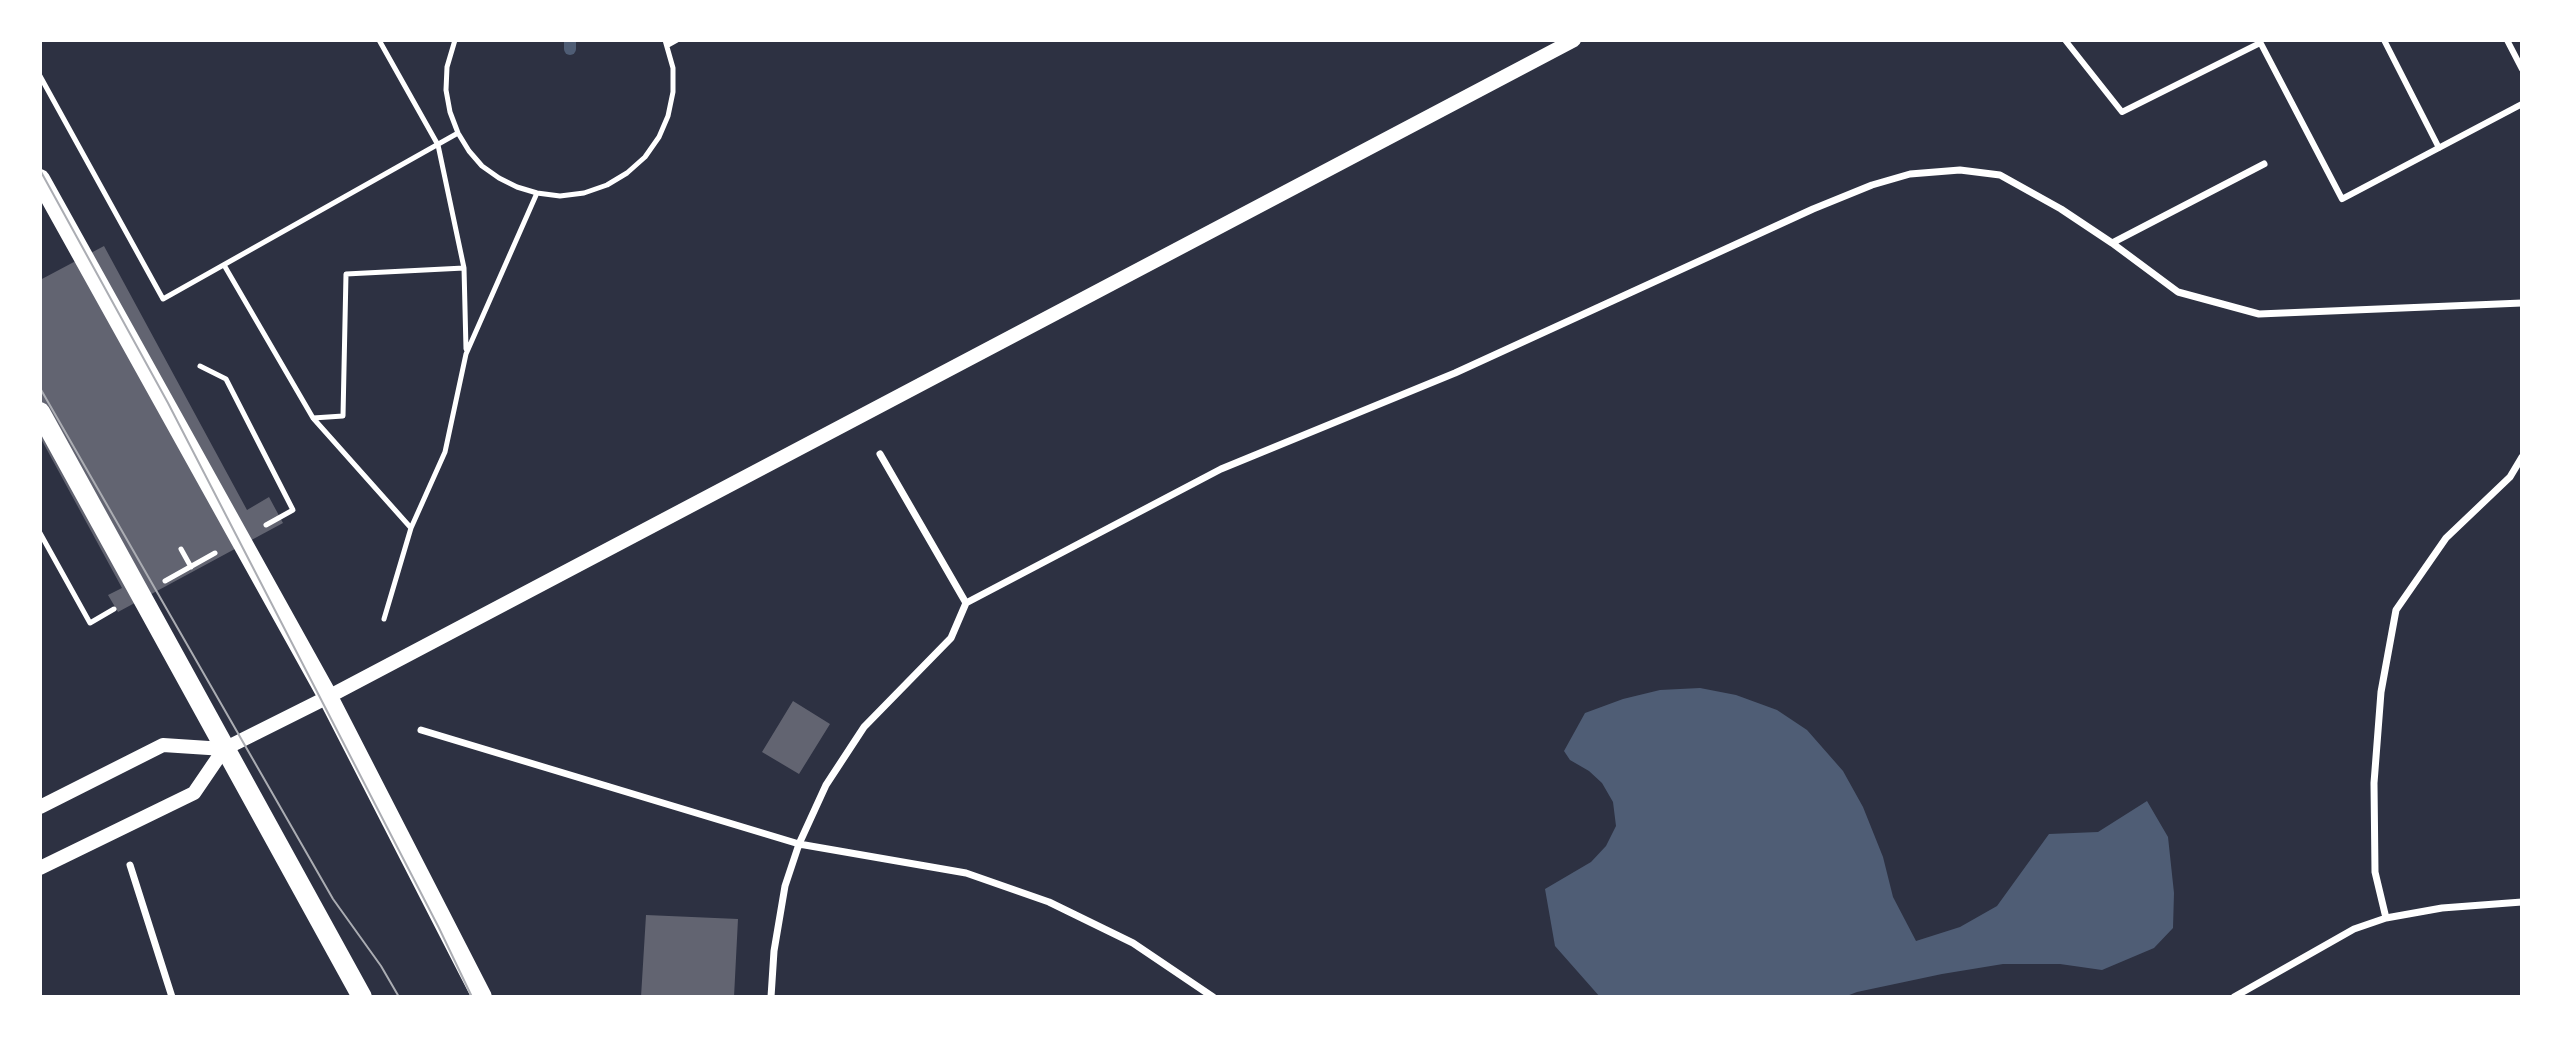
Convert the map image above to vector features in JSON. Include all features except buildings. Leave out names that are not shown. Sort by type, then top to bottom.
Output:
[{"type":"main road","points":[[40,179],[328,697],[482,997]]},
{"type":"main road","points":[[40,412],[362,997]]},
{"type":"street","points":[[40,868],[194,793],[224,749],[1574,40]]},
{"type":"street","points":[[2112,243],[2264,164]]},
{"type":"street","points":[[771,997],[774,951],[785,886],[799,844],[826,785],[864,727],[951,638],[966,603],[1221,469],[1455,373],[1872,185],[1910,174],[1960,170],[2000,175],[2061,209],[2178,292],[2259,314],[2522,303]]},
{"type":"street","points":[[880,454],[966,603]]},
{"type":"street","points":[[2386,918],[2375,872],[2374,783],[2381,692],[2396,610],[2446,538],[2510,477],[2522,457]]},
{"type":"street","points":[[421,730],[799,844],[966,873],[1049,902],[1133,943],[1213,997]]},
{"type":"street","points":[[40,807],[163,745],[224,749]]},
{"type":"street","points":[[130,865],[172,997]]},
{"type":"street","points":[[2234,997],[2354,929],[2386,918],[2442,908],[2522,902]]},
{"type":"lane","points":[[2065,40],[2122,112],[2260,42],[2342,199],[2522,104]]},
{"type":"lane","points":[[2384,40],[2439,148]]},
{"type":"lane","points":[[2507,40],[2522,69]]},
{"type":"path","points":[[379,40],[438,145],[464,268],[466,354]]},
{"type":"path","points":[[455,40],[447,67],[446,90],[450,112],[469,151],[490,172],[517,187],[560,196],[584,193],[607,185],[645,157],[659,137],[668,116],[673,92],[673,68],[666,43],[677,40]]},
{"type":"path","points":[[40,76],[163,299],[458,133]]},
{"type":"path","points":[[384,619],[411,528],[445,452],[466,354],[537,193]]},
{"type":"path","points":[[224,265],[313,418],[411,528]]},
{"type":"path","points":[[313,418],[343,416],[346,274],[464,268]]},
{"type":"path","points":[[200,366],[226,379],[293,510],[255,531]]},
{"type":"path","points":[[40,533],[90,623],[115,609]]},
{"type":"path","points":[[181,549],[191,567]]},
{"type":"path","points":[[153,588],[216,552]]},
{"type":"water","points":[[1700,688],[1736,695],[1777,710],[1807,730],[1843,771],[1863,807],[1883,857],[1893,897],[1916,941],[1960,927],[1997,906],[2049,834],[2098,832],[2147,801],[2168,837],[2174,893],[2173,928],[2154,948],[2102,970],[2060,964],[2003,964],[1942,974],[1844,997],[1600,997],[1555,946],[1545,889],[1591,862],[1606,846],[1616,826],[1613,802],[1602,783],[1570,760],[1564,751],[1585,713],[1660,690]]},
{"type":"waterway","points":[[570,40],[570,49]]},
{"type":"tram line","points":[[40,170],[168,403],[472,997]]},
{"type":"tram line","points":[[40,388],[333,899],[399,997]]}]
